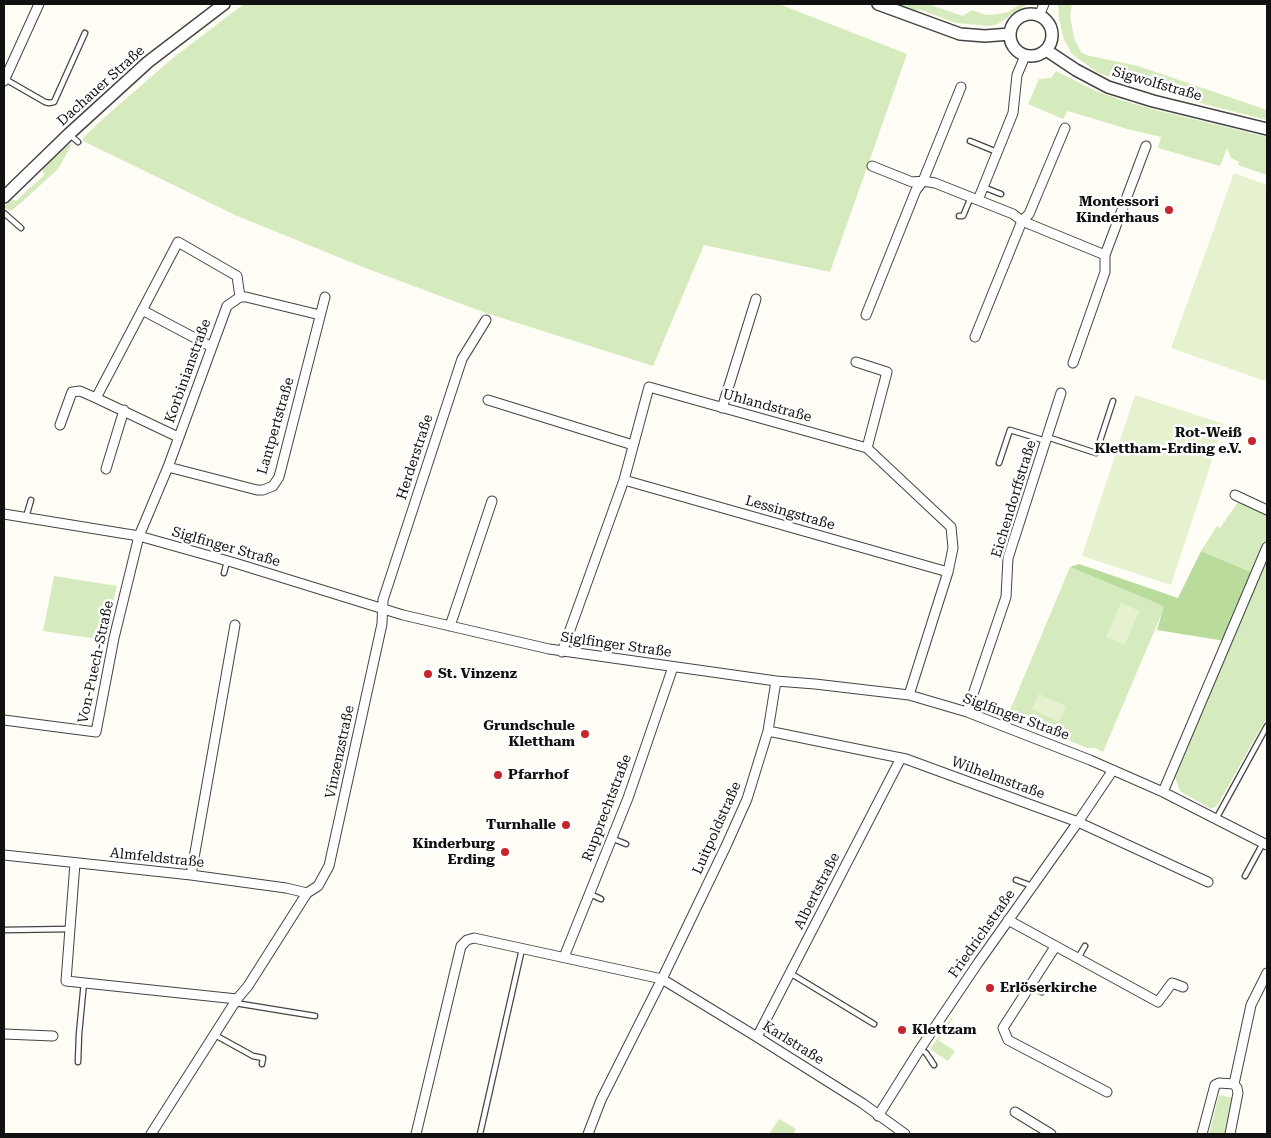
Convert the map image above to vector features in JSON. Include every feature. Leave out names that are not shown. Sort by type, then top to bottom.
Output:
[{"type":"street","points":[[4,80],[39,4]]},
{"type":"street","name":"Dachauer Straße","points":[[4,198],[73,138],[148,62],[224,4]]},
{"type":"street","points":[[878,4],[960,34],[985,36],[1010,34]]},
{"type":"street","points":[[1039,16],[1044,4]]},
{"type":"street","points":[[1029,14],[1039,16],[1046,20],[1051,30],[1051,41],[1046,50],[1036,56],[1025,56],[1018,53],[1013,48],[1010,34],[1011,26],[1018,18],[1029,14]]},
{"type":"street","name":"Sigwolfstraße","points":[[1046,50],[1081,73],[1108,87],[1153,101],[1267,129]]},
{"type":"street","points":[[974,198],[983,187],[1013,113],[1017,76],[1025,56]]},
{"type":"street","points":[[866,315],[916,190],[923,181],[961,86]]},
{"type":"street","points":[[974,337],[1022,221],[1029,214],[1065,128]]},
{"type":"street","points":[[1073,362],[1105,272],[1105,255],[1146,146]]},
{"type":"street","points":[[872,166],[912,182],[935,183],[1105,255]]},
{"type":"street","points":[[96,398],[178,242],[237,276],[240,297],[320,315]]},
{"type":"street","name":"Korbinianstraße","points":[[139,536],[168,467],[227,306],[240,297]]},
{"type":"street","name":"Lantpertstraße","points":[[168,467],[257,490],[268,489],[273,486],[279,477],[325,297]]},
{"type":"street","points":[[722,408],[756,299]]},
{"type":"street","points":[[142,310],[212,346]]},
{"type":"street","name":"Herderstraße","points":[[382,608],[462,359],[486,320]]},
{"type":"street","points":[[856,362],[887,372],[867,448]]},
{"type":"street","name":"Uhlandstraße","points":[[562,652],[624,480],[648,387],[867,448],[951,527],[953,548],[948,572],[908,695]]},
{"type":"street","points":[[60,425],[72,392],[80,391],[178,437]]},
{"type":"street","name":"Eichendorffstraße","points":[[967,712],[1006,597],[1008,558],[1061,393]]},
{"type":"street","points":[[488,400],[633,445]]},
{"type":"street","points":[[106,468],[124,410]]},
{"type":"street","name":"Lessingstraße","points":[[624,480],[948,572]]},
{"type":"street","points":[[1235,495],[1267,510]]},
{"type":"street","points":[[450,626],[492,500]]},
{"type":"street","name":"Siglfinger Straße","points":[[4,514],[139,536],[382,608],[562,652],[776,681],[908,695],[967,712],[1034,737],[1163,792],[1265,844]]},
{"type":"street","name":"Von-Puech-Straße","points":[[4,720],[96,732],[114,638],[139,536]]},
{"type":"street","points":[[1163,792],[1267,547]]},
{"type":"street","name":"Vinzenzstraße","points":[[151,1134],[236,1001],[248,986],[308,893],[318,886],[329,866],[382,624],[382,608]]},
{"type":"street","points":[[191,875],[235,625]]},
{"type":"street","name":"Rupprechtstraße","points":[[564,957],[628,798],[674,668]]},
{"type":"street","name":"Luitpoldstraße","points":[[588,1134],[602,1100],[662,979],[747,799],[768,732],[776,681]]},
{"type":"street","name":"Wilhelmstraße","points":[[768,732],[901,758],[1078,822],[1208,882]]},
{"type":"street","name":"Albertstraße","points":[[757,1037],[901,758]]},
{"type":"street","name":"Friedrichstraße","points":[[878,1116],[920,1049],[1008,920],[1029,885],[1078,822],[1113,770]]},
{"type":"street","name":"Almfeldstraße","points":[[4,855],[191,875],[308,893]]},
{"type":"street","points":[[75,863],[66,981],[236,1001]]},
{"type":"street","points":[[1008,920],[1158,1002],[1172,984],[1183,987]]},
{"type":"street","points":[[416,1134],[461,946],[467,940],[474,938],[662,979]]},
{"type":"street","points":[[1056,947],[1003,1028],[1008,1040],[1108,1092]]},
{"type":"street","points":[[1230,1134],[1238,1093],[1234,1084],[1251,1005],[1267,973]]},
{"type":"street","name":"Karlstraße","points":[[662,979],[862,1103],[905,1134]]},
{"type":"street","points":[[4,1034],[53,1036]]},
{"type":"street","points":[[1202,1134],[1214,1087],[1219,1083],[1234,1084]]},
{"type":"street","points":[[1015,1112],[1052,1134]]},
{"type":"lane","points":[[4,80],[44,102],[54,102],[86,34]]},
{"type":"lane","points":[[970,141],[997,152]]},
{"type":"lane","points":[[983,187],[1001,194]]},
{"type":"lane","points":[[959,216],[963,216],[974,198]]},
{"type":"lane","points":[[4,213],[21,228]]},
{"type":"lane","name":"Eichendorffstraße","points":[[1046,439],[1096,453],[1113,400]]},
{"type":"lane","points":[[999,463],[1010,430],[1046,439]]},
{"type":"lane","points":[[26,518],[31,500]]},
{"type":"lane","points":[[224,573],[227,561]]},
{"type":"lane","points":[[1216,819],[1267,726]]},
{"type":"lane","points":[[611,838],[626,844]]},
{"type":"lane","points":[[1245,876],[1265,844]]},
{"type":"lane","points":[[1016,880],[1029,885]]},
{"type":"lane","points":[[589,893],[601,899]]},
{"type":"lane","points":[[4,930],[70,929]]},
{"type":"lane","points":[[1077,959],[1085,946]]},
{"type":"lane","points":[[480,1134],[522,949]]},
{"type":"lane","points":[[790,973],[874,1024]]},
{"type":"lane","points":[[78,1062],[84,982]]},
{"type":"lane","points":[[1030,986],[1042,992]]},
{"type":"lane","points":[[236,1001],[315,1016]]},
{"type":"lane","points":[[215,1035],[253,1056],[263,1058],[262,1064]]},
{"type":"lane","points":[[920,1049],[926,1053],[934,1065]]},
{"type":"green space","points":[[244,4],[779,4],[907,54],[830,272],[704,245],[653,366],[483,312],[360,266],[235,215],[83,141],[83,138],[105,117],[174,57]]},
{"type":"green space","points":[[898,4],[928,4],[963,16],[972,10],[986,15],[999,14],[1008,12],[1020,4],[1027,4],[998,24],[990,26],[956,23]]},
{"type":"green space","points":[[1058,4],[1072,4],[1070,16],[1074,38],[1081,52],[1086,55],[1138,66],[1267,110],[1267,120],[1098,73],[1072,54],[1064,40]]},
{"type":"green space","points":[[1056,71],[1096,91],[1121,100],[1267,137],[1267,175],[1238,165],[1239,162],[1231,158],[1227,148],[1220,166],[1158,148],[1161,137],[1068,111],[1063,119],[1028,104],[1039,79],[1051,78]]},
{"type":"green space","points":[[72,144],[58,169],[11,211],[5,208],[11,199],[16,201],[44,175],[42,169],[67,145]]},
{"type":"green space","points":[[1234,173],[1267,185],[1267,373],[1265,381],[1171,348]]},
{"type":"green space","points":[[1135,395],[1224,424],[1171,585],[1082,556]]},
{"type":"green space","points":[[1238,502],[1267,515],[1267,541],[1253,573],[1201,551],[1217,526],[1220,528]]},
{"type":"green space","points":[[1201,551],[1253,573],[1225,641],[1157,630],[1164,606],[1070,567],[1079,564],[1178,598]]},
{"type":"green space","points":[[1267,556],[1267,717],[1217,806],[1211,809],[1180,791],[1174,774]]},
{"type":"green space","points":[[1070,567],[1165,606],[1103,752],[1095,748],[1087,748],[1008,715]]},
{"type":"green space","points":[[54,576],[117,586],[104,640],[43,631]]},
{"type":"green space","points":[[1121,603],[1139,611],[1125,645],[1106,637]]},
{"type":"green space","points":[[1039,694],[1066,706],[1059,722],[1032,709]]},
{"type":"green space","points":[[952,1017],[938,1040],[955,1051],[948,1061],[930,1049]]},
{"type":"green space","points":[[1219,1095],[1234,1098],[1225,1134],[1209,1134]]},
{"type":"green space","points":[[779,1119],[796,1129],[793,1134],[769,1134]]},
{"type":"place","name":"Montessori Kinderhaus","points":[[1169,210]]},
{"type":"place","name":"Rot-Weiß Klettham-Erding e.V.","points":[[1252,441]]},
{"type":"place","name":"St. Vinzenz","points":[[428,674]]},
{"type":"place","name":"Grundschule Klettham","points":[[585,734]]},
{"type":"place","name":"Pfarrhof","points":[[498,775]]},
{"type":"place","name":"Turnhalle","points":[[566,825]]},
{"type":"place","name":"Kinderburg Erding","points":[[505,852]]},
{"type":"place","name":"Erlöserkirche","points":[[990,988]]},
{"type":"place","name":"Klettzam","points":[[902,1030]]}]
